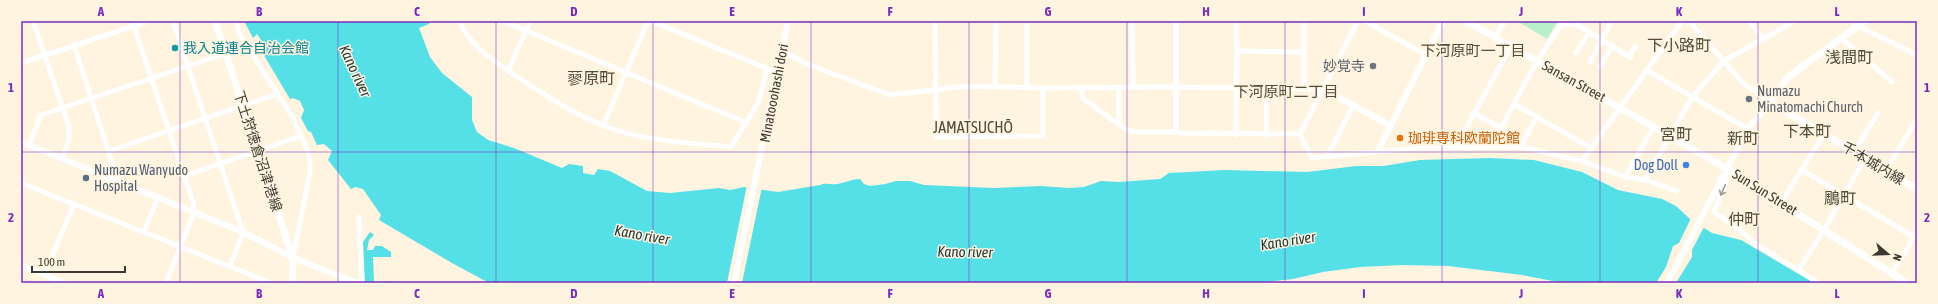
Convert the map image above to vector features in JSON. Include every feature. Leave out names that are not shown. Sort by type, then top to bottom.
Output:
[{"type":"main road","name":"下土狩徳倉沼津港線","points":[[214,21],[224,53],[244,106],[293,258],[292,283]]},
{"type":"main road","name":"Sansan Street","points":[[1466,21],[1620,106]]},
{"type":"main road","points":[[1770,102],[1788,77],[1841,38],[1855,24]]},
{"type":"main road","name":"千本城内線","points":[[1770,102],[1917,189]]},
{"type":"main road","name":"Sun Sun Street","points":[[1620,106],[1726,168],[1906,283]]},
{"type":"street","points":[[33,21],[69,127],[69,140],[62,159]]},
{"type":"street","points":[[21,64],[133,24],[149,21]]},
{"type":"street","points":[[173,21],[243,232],[230,266]]},
{"type":"street","points":[[236,21],[239,33],[293,118],[308,152],[311,165],[293,258]]},
{"type":"street","points":[[460,21],[475,45],[495,62],[558,104],[603,126],[672,142],[731,147],[758,103],[767,69]]},
{"type":"street","points":[[502,21],[747,123]]},
{"type":"street","points":[[508,71],[530,21]]},
{"type":"street","points":[[603,126],[648,21]]},
{"type":"street","points":[[651,21],[778,73]]},
{"type":"street","name":"Minatooohashi dori","points":[[734,283],[788,21]]},
{"type":"street","points":[[936,21],[936,137],[1043,136],[1043,88]]},
{"type":"street","points":[[995,86],[996,21]]},
{"type":"street","points":[[1027,21],[1027,88]]},
{"type":"street","points":[[1132,21],[1133,87]]},
{"type":"street","points":[[1176,21],[1176,132]]},
{"type":"street","points":[[1236,21],[1236,135]]},
{"type":"street","points":[[1304,21],[1304,88]]},
{"type":"street","points":[[1300,134],[1358,21]]},
{"type":"street","points":[[1365,21],[1426,55]]},
{"type":"street","points":[[1378,151],[1443,21]]},
{"type":"street","points":[[1495,37],[1505,21]]},
{"type":"street","points":[[1582,161],[1682,21]]},
{"type":"street","points":[[1667,283],[1726,168],[1748,129],[1770,102],[1743,83],[1689,21]]},
{"type":"street","points":[[1750,21],[1763,39]]},
{"type":"street","points":[[1645,180],[1693,96],[1724,61],[1795,21]]},
{"type":"street","points":[[1855,24],[1865,21]]},
{"type":"street","points":[[1491,147],[1537,61],[1561,23],[1576,24],[1630,57],[1634,47]]},
{"type":"street","points":[[1590,62],[1611,23]]},
{"type":"street","points":[[133,24],[193,202],[194,212],[166,283]]},
{"type":"street","points":[[1855,24],[1917,55]]},
{"type":"street","points":[[1576,53],[1588,32]]},
{"type":"street","points":[[1841,38],[1892,82]]},
{"type":"street","points":[[74,46],[118,181]]},
{"type":"street","points":[[29,145],[41,115],[248,46]]},
{"type":"street","points":[[1456,147],[1511,46]]},
{"type":"street","points":[[1600,68],[1612,46]]},
{"type":"street","points":[[783,51],[807,64],[890,95],[936,88],[995,86],[1027,88],[1175,87],[1323,89],[1391,126]]},
{"type":"street","points":[[1237,51],[1304,52]]},
{"type":"street","points":[[1646,70],[1748,129]]},
{"type":"street","points":[[1082,87],[1082,98],[1127,130],[1135,132],[1176,132],[1236,135],[1300,134]]},
{"type":"street","points":[[1119,87],[1119,124]]},
{"type":"street","points":[[1266,135],[1267,88]]},
{"type":"street","points":[[109,151],[277,94]]},
{"type":"street","points":[[1514,104],[1591,148]]},
{"type":"street","points":[[1327,156],[1353,106]]},
{"type":"street","points":[[1474,113],[1501,128]]},
{"type":"street","points":[[1854,152],[1878,113]]},
{"type":"street","points":[[1521,147],[1537,116]]},
{"type":"street","points":[[1886,170],[1917,119]]},
{"type":"street","points":[[1625,177],[1654,126]]},
{"type":"street","points":[[1300,134],[1312,158],[1378,151],[1456,147],[1521,147],[1582,161],[1625,177],[1645,180],[1677,191]]},
{"type":"street","points":[[1781,203],[1824,134]]},
{"type":"street","points":[[184,176],[301,136]]},
{"type":"street","points":[[21,142],[243,232],[293,258],[357,283]]},
{"type":"street","points":[[1799,269],[1824,230],[1865,158]]},
{"type":"street","points":[[1726,168],[1726,182],[1714,212],[1736,227],[1757,245],[1799,269],[1819,283]]},
{"type":"street","points":[[1802,170],[1914,237]]},
{"type":"street","points":[[21,183],[271,283]]},
{"type":"street","points":[[144,232],[158,198]]},
{"type":"street","points":[[44,275],[74,204]]},
{"type":"street","points":[[359,217],[362,283]]},
{"type":"street","points":[[1892,273],[1917,232]]},
{"type":"street","points":[[21,265],[64,283]]},
{"type":"green space","points":[[1517,21],[1558,21],[1547,39]]},
{"type":"water","name":"Kano river","points":[[244,21],[429,21],[429,24],[419,28],[430,57],[442,73],[472,97],[472,120],[477,132],[488,140],[514,148],[562,168],[569,164],[583,166],[583,173],[594,175],[598,169],[610,171],[647,191],[670,193],[719,188],[730,190],[744,187],[778,192],[824,184],[837,184],[860,179],[864,184],[870,186],[896,181],[910,181],[924,185],[994,188],[1041,186],[1069,188],[1084,187],[1101,181],[1119,182],[1160,179],[1169,173],[1225,170],[1307,172],[1356,166],[1383,166],[1420,160],[1490,158],[1534,160],[1582,172],[1618,190],[1662,199],[1676,206],[1690,219],[1712,233],[1741,240],[1814,283],[1563,283],[1522,275],[1448,266],[1403,265],[1360,267],[1323,272],[1293,279],[1256,283],[489,283],[379,220],[381,215],[363,189],[355,187],[351,189],[328,160],[332,151],[324,144],[317,145],[311,132],[308,131],[301,118],[304,110],[300,101],[293,98],[290,99],[262,52],[263,43],[257,34],[253,38]]},
{"type":"water","points":[[370,232],[374,235],[369,240],[367,250],[373,250],[375,246],[382,246],[391,252],[391,257],[373,257],[374,282],[391,281],[391,283],[365,283],[363,242]]},
{"type":"pier","points":[[747,185],[762,187],[742,283],[727,283]]},
{"type":"pier","points":[[1691,218],[1705,225],[1692,250],[1692,257],[1676,283],[1656,283],[1666,267],[1673,246],[1679,243]]},
{"type":"place","name":"我入道連合自治会館","points":[[175,48]]},
{"type":"place","name":"妙覚寺","points":[[1373,66]]},
{"type":"place","name":"Numazu Minatomachi Church","points":[[1749,99]]},
{"type":"place","name":"珈琲専科欧蘭陀館","points":[[1400,138]]},
{"type":"place","name":"Dog Doll","points":[[1686,165]]},
{"type":"place","name":"Numazu Wanyudo Hospital","points":[[86,178]]},
{"type":"district","name":"下小路町","points":[[1679,45]]},
{"type":"district","name":"下河原町一丁目","points":[[1473,51]]},
{"type":"district","name":"浅間町","points":[[1849,57]]},
{"type":"district","name":"蓼原町","points":[[591,78]]},
{"type":"district","name":"下河原町二丁目","points":[[1286,92]]},
{"type":"district","name":"JAMATSUCHŌ","points":[[973,127]]},
{"type":"district","name":"下本町","points":[[1807,131]]},
{"type":"district","name":"宮町","points":[[1676,134]]},
{"type":"district","name":"新町","points":[[1743,138]]},
{"type":"district","name":"鵰町","points":[[1840,198]]},
{"type":"district","name":"仲町","points":[[1744,219]]}]
